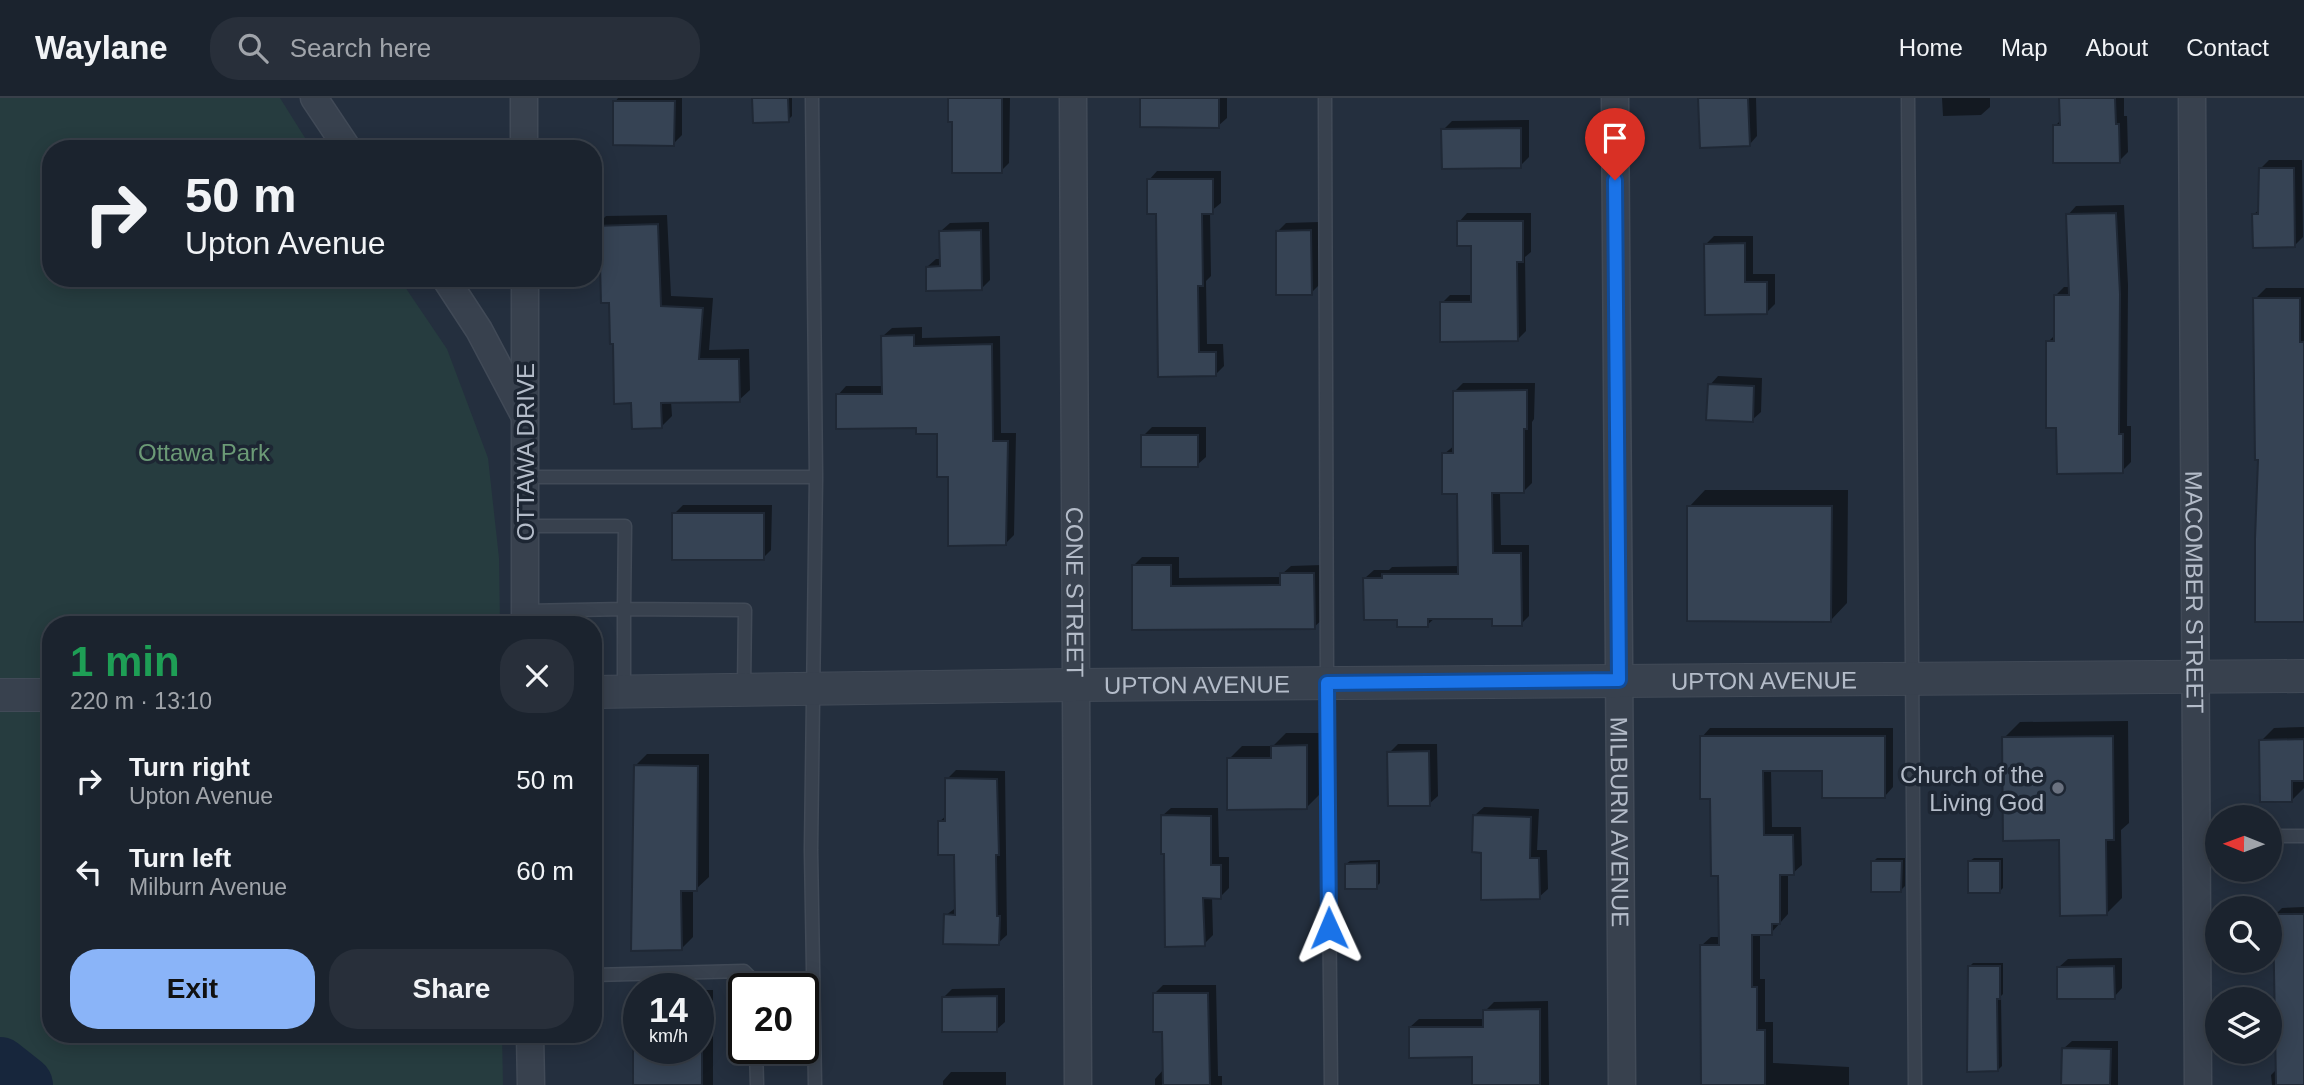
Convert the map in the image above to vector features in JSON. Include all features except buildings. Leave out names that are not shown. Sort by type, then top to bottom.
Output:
[{"type":"street","points":[[314,98],[342,140]]},
{"type":"street","points":[[524,98],[524,140]]},
{"type":"street","name":"CONE STREET","points":[[1073,98],[1078,1085]]},
{"type":"street","name":"MILBURN AVENUE","points":[[1615,98],[1622,1085]]},
{"type":"street","name":"MACOMBER STREET","points":[[2192,98],[2196,677],[2205,808]]},
{"type":"street","points":[[451,287],[479,330],[525,416]]},
{"type":"street","name":"OTTAWA DRIVE","points":[[525,287],[525,616]]},
{"type":"street","name":"UPTON AVENUE","points":[[608,692],[1075,685],[2304,676]]},
{"type":"street","points":[[0,695],[42,695]]},
{"type":"street","name":"MACOMBER STREET","points":[[2198,1085],[2205,882]]},
{"type":"street","points":[[530,1043],[531,1085]]},
{"type":"lane","points":[[812,98],[816,477],[811,850],[815,1085]]},
{"type":"lane","points":[[1325,98],[1331,1085]]},
{"type":"lane","points":[[1908,98],[1915,1085]]},
{"type":"lane","points":[[525,477],[816,477]]},
{"type":"lane","points":[[526,526],[625,526],[624,609],[608,692]]},
{"type":"lane","points":[[547,616],[624,609],[745,610],[744,690]]},
{"type":"lane","points":[[2282,836],[2304,836]]},
{"type":"lane","points":[[602,975],[746,973]]},
{"type":"lane","points":[[756,1064],[757,1085]]},
{"type":"green space","name":"Ottawa Park","points":[[0,98],[280,98],[306,140],[42,140],[42,287],[405,287],[447,349],[488,458],[499,558],[500,616],[42,616],[42,1043],[502,1043],[503,1085],[0,1085]]},
{"type":"waterway","points":[[0,1066],[24,1085]]},
{"type":"place","name":"Church of the Living God","points":[[2058,788]]},
{"type":"route","points":[[1329,928],[1327,683],[1619,680],[1615,180]]}]
